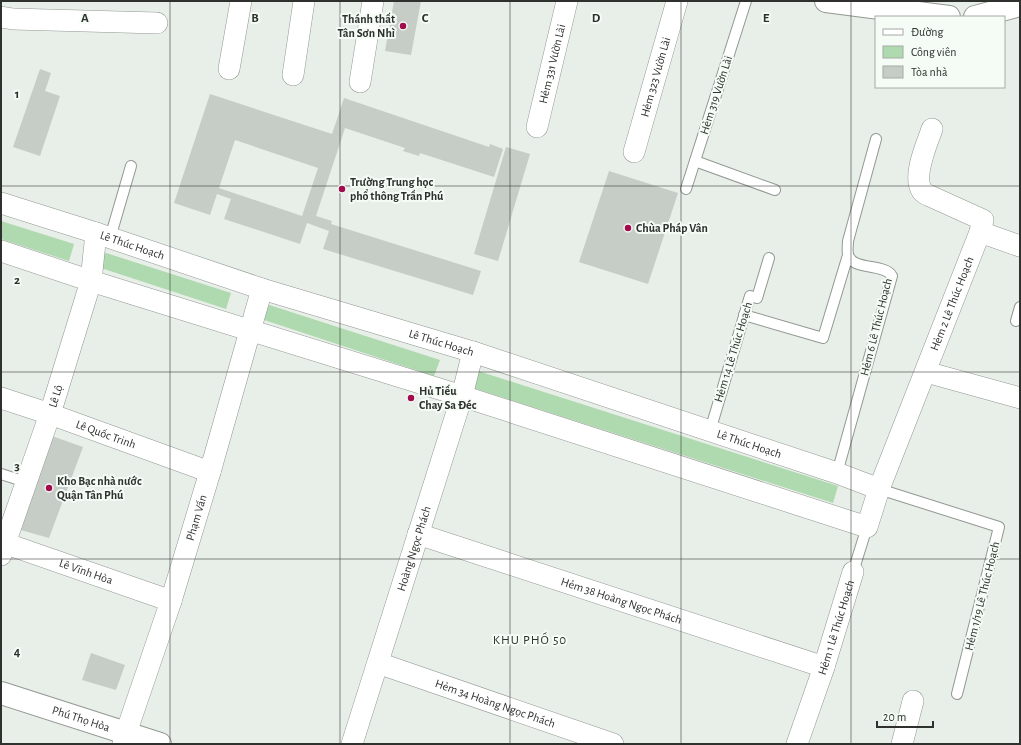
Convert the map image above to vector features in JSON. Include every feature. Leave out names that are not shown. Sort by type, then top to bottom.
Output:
[{"type":"street","points":[[229,69],[241,1]]},
{"type":"street","points":[[293,75],[304,1]]},
{"type":"street","points":[[360,82],[373,1]]},
{"type":"street","name":"Hẻm 331 Vườn Lài","points":[[536,127],[567,1]]},
{"type":"street","name":"Hẻm 323 Vườn Lài","points":[[634,152],[677,1]]},
{"type":"street","points":[[837,2],[942,16]]},
{"type":"street","points":[[979,16],[1020,5]]},
{"type":"street","points":[[1,17],[20,19],[158,23]]},
{"type":"street","points":[[932,129],[919,169],[919,183],[922,191],[983,220],[980,232],[1020,246]]},
{"type":"street","name":"Lê Thúc Hoạch","points":[[1,203],[262,289],[473,352],[837,473],[879,489]]},
{"type":"street","name":"Hẻm 2 Lê Thúc Hoạch","points":[[870,519],[879,489],[980,232]]},
{"type":"street","name":"Lê Lộ","points":[[2,547],[50,414],[91,281],[103,236]]},
{"type":"street","points":[[1,251],[250,331],[870,519]]},
{"type":"street","name":"Phạm Vấn","points":[[124,739],[171,601],[210,472],[262,289]]},
{"type":"street","name":"Hoàng Ngọc Phách","points":[[352,744],[462,396],[473,352]]},
{"type":"street","points":[[926,372],[1020,398]]},
{"type":"street","name":"Lê Quốc Trinh","points":[[1,398],[50,414],[210,472]]},
{"type":"street","name":"Hẻm 38 Hoàng Ngọc Phách","points":[[418,534],[824,667]]},
{"type":"street","name":"Lê Vĩnh Hòa","points":[[2,547],[171,601]]},
{"type":"street","name":"Hẻm 1 Lê Thúc Hoạch","points":[[796,744],[824,667],[853,572]]},
{"type":"street","name":"Hẻm 34 Hoàng Ngọc Phách","points":[[378,663],[613,744]]},
{"type":"street","name":"Phú Thọ Hòa","points":[[1,693],[124,739],[160,744]]},
{"type":"street","points":[[902,744],[913,701]]},
{"type":"lane","name":"Hẻm 319 Vườn Lài","points":[[686,189],[746,1]]},
{"type":"lane","points":[[744,315],[823,338],[848,255],[848,241],[876,139]]},
{"type":"lane","points":[[695,161],[775,190]]},
{"type":"lane","points":[[103,236],[131,166]]},
{"type":"lane","name":"Hẻm 6 Lê Thúc Hoạch","points":[[837,473],[892,276],[886,271],[856,264],[848,255]]},
{"type":"lane","name":"Hẻm 14 Lê Thúc Hoạch","points":[[710,431],[750,296],[757,298],[769,258]]},
{"type":"lane","points":[[1016,321],[1020,307]]},
{"type":"lane","points":[[1,474],[26,482]]},
{"type":"lane","name":"Hẻm 1/19 Lê Thúc Hoạch","points":[[879,489],[999,527],[957,694]]},
{"type":"lane","name":"Hẻm 1 Lê Thúc Hoạch","points":[[853,572],[870,519]]},
{"type":"green space","points":[[1,221],[74,244],[69,261],[1,239]]},
{"type":"green space","points":[[103,252],[231,293],[226,309],[98,267]]},
{"type":"green space","points":[[263,303],[440,360],[434,376],[258,318]]},
{"type":"green space","points":[[478,371],[838,486],[833,503],[473,388]]},
{"type":"building","name":"Thánh thất Tân Sơn Nhì","points":[[394,1],[421,1],[411,55],[385,51]]},
{"type":"building","points":[[40,69],[51,73],[45,91],[60,96],[40,156],[13,147]]},
{"type":"building","points":[[210,94],[332,134],[344,98],[489,147],[490,144],[503,149],[494,177],[420,153],[419,156],[403,151],[405,148],[345,128],[316,216],[332,221],[331,224],[481,271],[473,295],[323,249],[329,231],[307,223],[300,244],[224,219],[231,199],[217,194],[210,215],[174,203]],"holes":[[[235,140],[318,168],[302,216],[219,188]]]},
{"type":"building","points":[[506,147],[530,154],[498,261],[474,254]]},
{"type":"building","name":"Chùa Pháp Vân","points":[[609,171],[678,193],[648,284],[579,262]]},
{"type":"building","name":"Kho Bạc nhà nước Quận Tân Phú","points":[[49,435],[83,447],[49,538],[17,529]]},
{"type":"building","points":[[91,653],[125,665],[116,690],[82,680]]},
{"type":"place","name":"Thánh thất Tân Sơn Nhì","points":[[403,26]]},
{"type":"place","name":"Trường Trung học phổ thông Trần Phú","points":[[342,189]]},
{"type":"place","name":"Chùa Pháp Vân","points":[[628,228]]},
{"type":"place","name":"Hủ Tiếu Chay Sa Đéc","points":[[411,398]]},
{"type":"place","name":"Kho Bạc nhà nước Quận Tân Phú","points":[[49,488]]},
{"type":"district","name":"KHU PHỐ 50","points":[[530,640]]}]
